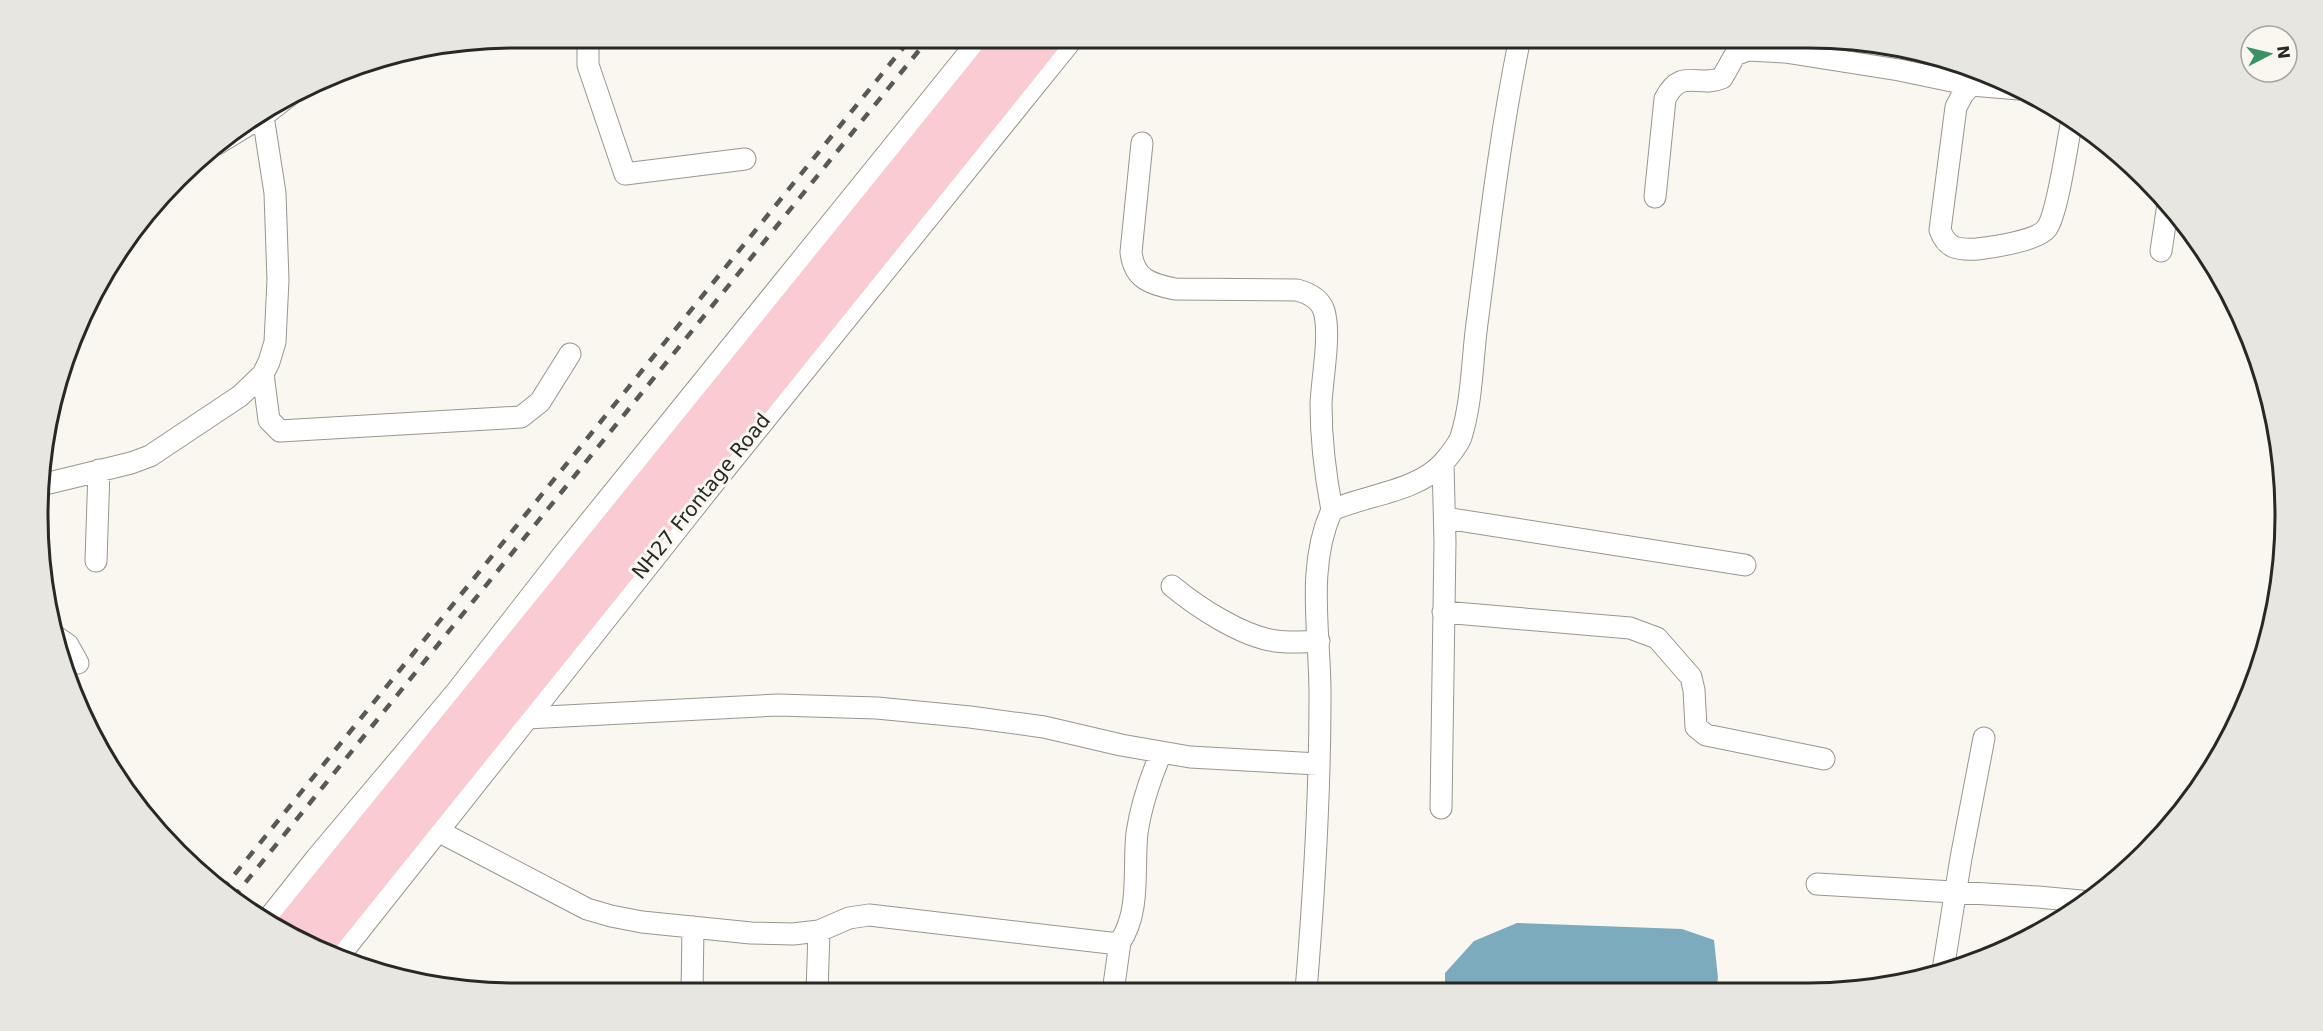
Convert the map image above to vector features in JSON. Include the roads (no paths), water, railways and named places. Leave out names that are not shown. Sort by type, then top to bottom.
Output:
[{"type":"highway","points":[[293,926],[1004,48]]},
{"type":"highway","points":[[321,940],[1038,48]]},
{"type":"street","points":[[588,48],[588,65],[625,174],[745,159]]},
{"type":"street","points":[[274,915],[457,695],[566,555],[976,48]]},
{"type":"street","name":"NH27 Frontage Road","points":[[342,949],[709,485],[1062,48]]},
{"type":"street","points":[[1332,510],[1354,500],[1386,493],[1430,475],[1443,463],[1460,439],[1466,414],[1498,166],[1518,48]]},
{"type":"street","points":[[1655,196],[1665,99],[1671,87],[1684,79],[1714,82],[1722,78],[1735,55],[1742,52],[1748,50],[1785,52],[1899,70],[1972,78]]},
{"type":"street","points":[[1976,80],[1963,94],[1956,107],[1940,230],[1945,242],[1954,248],[1977,249],[2021,241],[2038,236],[2047,228],[2054,213],[2070,129]]},
{"type":"street","points":[[49,483],[131,463],[150,456],[240,396],[263,374],[275,342],[278,280],[275,193],[264,122]]},
{"type":"street","points":[[1142,143],[1131,252],[1132,266],[1143,278],[1156,285],[1175,289],[1297,290],[1311,294],[1324,309],[1326,327],[1321,431],[1323,462],[1332,510],[1324,526],[1317,570],[1320,699],[1314,892],[1307,983]]},
{"type":"street","points":[[2162,251],[2166,216]]},
{"type":"street","points":[[263,374],[269,420],[280,430],[521,417],[540,402],[570,354]]},
{"type":"street","points":[[1441,808],[1443,463]]},
{"type":"street","points":[[96,561],[99,470]]},
{"type":"street","points":[[1444,518],[1745,565]]},
{"type":"street","points":[[1172,586],[1209,613],[1260,637],[1289,643],[1319,641]]},
{"type":"street","points":[[1443,612],[1630,628],[1645,632],[1657,638],[1691,677],[1696,727],[1706,735],[1824,759]]},
{"type":"street","points":[[66,644],[78,663]]},
{"type":"street","points":[[526,718],[778,705],[877,708],[1035,726],[1190,757],[1318,764]]},
{"type":"street","points":[[1944,962],[1984,738]]},
{"type":"street","points":[[1114,983],[1120,942],[1126,934],[1130,920],[1137,872],[1137,835],[1144,797],[1161,753]]},
{"type":"street","points":[[436,830],[587,909],[642,922],[772,933],[819,931],[849,918],[869,915],[1110,943],[1120,942]]},
{"type":"street","points":[[1817,884],[2072,900]]},
{"type":"street","points":[[692,983],[693,927]]},
{"type":"street","points":[[817,983],[819,931]]},
{"type":"water","points":[[1517,923],[1682,929],[1714,940],[1718,978],[1717,983],[1445,983],[1445,973],[1474,941]]},
{"type":"railway","points":[[227,883],[903,48]]},
{"type":"railway","points":[[238,891],[921,48]]}]
